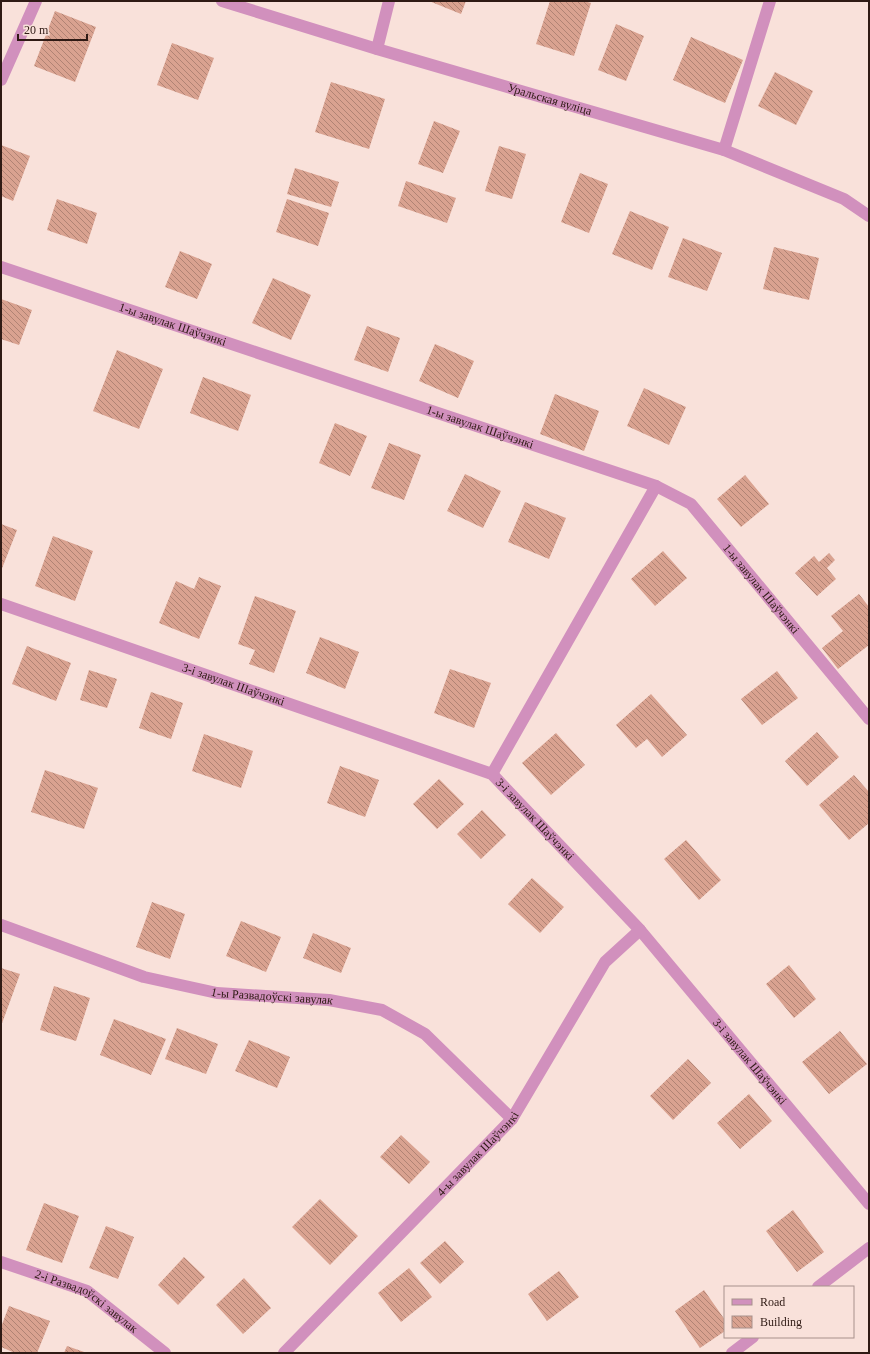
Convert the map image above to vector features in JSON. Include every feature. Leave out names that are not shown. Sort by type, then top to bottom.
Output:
[{"type":"street","points":[[1,80],[36,1]]},
{"type":"street","name":"Уральская вуліца","points":[[222,1],[377,49],[724,150],[844,199],[869,216]]},
{"type":"street","points":[[377,49],[389,1]]},
{"type":"street","points":[[724,150],[770,1]]},
{"type":"street","name":"1-ы завулак Шаўчэнкі","points":[[1,267],[656,486],[691,504],[869,719]]},
{"type":"street","points":[[492,774],[656,486]]},
{"type":"street","name":"3-і завулак Шаўчэнкі","points":[[1,604],[492,774],[640,930],[869,1204]]},
{"type":"street","name":"1-ы Развадоўскі завулак","points":[[1,925],[144,977],[217,993],[329,1000],[382,1010],[425,1034],[512,1119]]},
{"type":"street","name":"4-ы завулак Шаўчэнкі","points":[[284,1353],[512,1119],[604,962],[640,930]]},
{"type":"street","points":[[819,1286],[869,1248]]},
{"type":"street","name":"2-і Развадоўскі завулак","points":[[1,1262],[87,1292],[165,1353]]},
{"type":"street","points":[[732,1353],[752,1338]]},
{"type":"building","points":[[429,1],[466,1],[461,14]]},
{"type":"building","points":[[550,1],[584,1],[591,3],[574,56],[536,44]]},
{"type":"building","points":[[55,11],[96,27],[75,82],[34,66]]},
{"type":"building","points":[[616,24],[644,36],[626,81],[598,70]]},
{"type":"building","points":[[691,37],[743,60],[725,103],[673,80]]},
{"type":"building","points":[[172,43],[214,58],[198,100],[157,85]]},
{"type":"building","points":[[775,72],[813,91],[796,125],[758,106]]},
{"type":"building","points":[[331,82],[385,99],[369,149],[315,132]]},
{"type":"building","points":[[434,121],[460,131],[443,173],[418,164]]},
{"type":"building","points":[[1,145],[30,156],[13,201],[1,196]]},
{"type":"building","points":[[499,146],[526,154],[512,199],[485,191]]},
{"type":"building","points":[[295,168],[339,182],[331,207],[287,194]]},
{"type":"building","points":[[580,173],[608,184],[589,233],[561,222]]},
{"type":"building","points":[[406,181],[456,198],[447,223],[398,206]]},
{"type":"building","points":[[57,199],[97,213],[87,244],[47,230]]},
{"type":"building","points":[[287,199],[329,213],[318,246],[276,232]]},
{"type":"building","points":[[630,211],[669,227],[652,270],[612,254]]},
{"type":"building","points":[[683,238],[722,253],[707,291],[668,277]]},
{"type":"building","points":[[774,247],[819,258],[809,300],[763,289]]},
{"type":"building","points":[[180,251],[212,264],[197,299],[165,287]]},
{"type":"building","points":[[273,278],[311,295],[291,340],[252,323]]},
{"type":"building","points":[[1,299],[32,310],[19,345],[1,339]]},
{"type":"building","points":[[367,326],[400,338],[388,372],[354,360]]},
{"type":"building","points":[[435,344],[474,361],[458,398],[419,381]]},
{"type":"building","points":[[117,350],[163,369],[139,429],[93,411]]},
{"type":"building","points":[[203,377],[251,395],[238,431],[190,413]]},
{"type":"building","points":[[644,388],[686,407],[669,445],[627,426]]},
{"type":"building","points":[[555,394],[599,411],[584,451],[540,434]]},
{"type":"building","points":[[335,423],[367,436],[350,476],[319,463]]},
{"type":"building","points":[[389,443],[421,455],[404,500],[371,488]]},
{"type":"building","points":[[465,474],[501,491],[483,528],[447,511]]},
{"type":"building","points":[[745,475],[769,504],[741,527],[717,499]]},
{"type":"building","points":[[525,502],[566,518],[549,559],[508,542]]},
{"type":"building","points":[[1,524],[17,530],[1,571]]},
{"type":"building","points":[[53,536],[93,551],[75,601],[35,586]]},
{"type":"building","points":[[663,551],[687,578],[655,606],[631,579]]},
{"type":"building","points":[[829,553],[835,560],[827,568],[836,579],[817,596],[795,573],[814,556],[819,562]]},
{"type":"building","points":[[199,577],[221,586],[199,639],[159,623],[176,581],[194,589]]},
{"type":"building","points":[[859,594],[869,607],[869,645],[838,669],[822,648],[843,631],[831,616]]},
{"type":"building","points":[[255,596],[296,611],[274,673],[249,664],[255,650],[238,644]]},
{"type":"building","points":[[320,637],[359,652],[345,689],[306,673]]},
{"type":"building","points":[[27,646],[71,663],[56,701],[12,684]]},
{"type":"building","points":[[450,669],[491,683],[474,728],[434,713]]},
{"type":"building","points":[[89,670],[117,679],[107,708],[80,700]]},
{"type":"building","points":[[777,671],[798,698],[762,725],[741,699]]},
{"type":"building","points":[[151,692],[183,703],[171,739],[139,728]]},
{"type":"building","points":[[651,694],[687,735],[662,757],[647,739],[636,748],[616,725]]},
{"type":"building","points":[[817,732],[839,757],[807,786],[785,761]]},
{"type":"building","points":[[556,733],[585,765],[551,795],[522,763]]},
{"type":"building","points":[[204,734],[253,751],[241,788],[192,771]]},
{"type":"building","points":[[340,766],[379,780],[365,817],[327,803]]},
{"type":"building","points":[[45,770],[98,788],[84,829],[31,812]]},
{"type":"building","points":[[854,775],[869,792],[869,823],[849,840],[819,805]]},
{"type":"building","points":[[439,779],[464,804],[437,829],[413,804]]},
{"type":"building","points":[[482,810],[506,835],[481,859],[457,834]]},
{"type":"building","points":[[686,840],[721,880],[699,900],[664,859]]},
{"type":"building","points":[[532,878],[564,907],[540,933],[508,904]]},
{"type":"building","points":[[152,902],[185,914],[170,959],[136,947]]},
{"type":"building","points":[[241,921],[281,937],[266,972],[226,956]]},
{"type":"building","points":[[313,933],[351,948],[341,973],[303,958]]},
{"type":"building","points":[[789,965],[816,999],[794,1018],[766,984]]},
{"type":"building","points":[[1,968],[20,974],[1,1026]]},
{"type":"building","points":[[54,986],[90,998],[76,1041],[40,1030]]},
{"type":"building","points":[[114,1019],[166,1039],[151,1075],[100,1055]]},
{"type":"building","points":[[177,1028],[218,1044],[206,1074],[165,1059]]},
{"type":"building","points":[[840,1031],[867,1064],[829,1094],[802,1062]]},
{"type":"building","points":[[249,1040],[290,1057],[277,1088],[235,1071]]},
{"type":"building","points":[[688,1059],[711,1083],[673,1120],[650,1096]]},
{"type":"building","points":[[749,1094],[772,1121],[740,1149],[717,1123]]},
{"type":"building","points":[[401,1135],[430,1162],[409,1184],[380,1157]]},
{"type":"building","points":[[320,1199],[358,1236],[330,1265],[292,1227]]},
{"type":"building","points":[[44,1203],[79,1216],[62,1263],[26,1250]]},
{"type":"building","points":[[793,1210],[824,1252],[797,1272],[766,1231]]},
{"type":"building","points":[[106,1226],[134,1237],[118,1279],[89,1268]]},
{"type":"building","points":[[445,1241],[464,1262],[440,1284],[420,1263]]},
{"type":"building","points":[[184,1257],[205,1277],[178,1305],[158,1285]]},
{"type":"building","points":[[409,1268],[432,1297],[401,1322],[378,1293]]},
{"type":"building","points":[[559,1271],[579,1297],[547,1321],[528,1294]]},
{"type":"building","points":[[244,1278],[271,1308],[243,1334],[216,1305]]},
{"type":"building","points":[[704,1290],[724,1319],[724,1332],[700,1348],[675,1311]]},
{"type":"building","points":[[9,1306],[50,1321],[37,1353],[15,1353],[1,1347],[1,1327]]},
{"type":"building","points":[[67,1346],[87,1353],[64,1353]]}]
